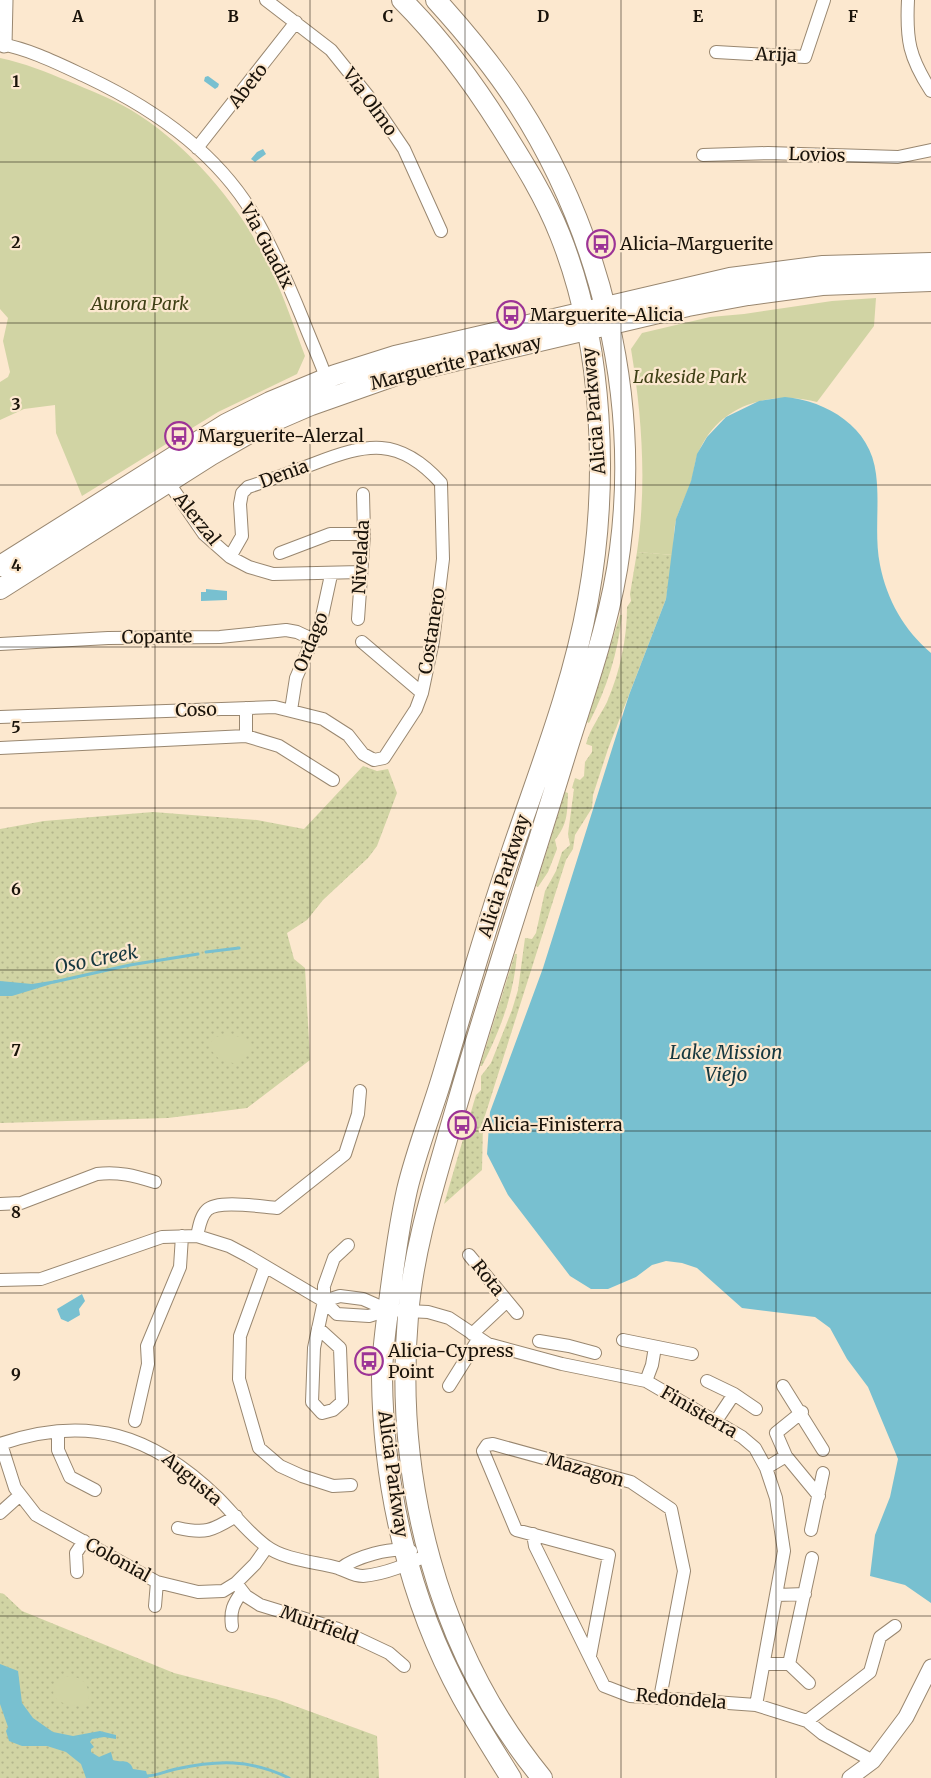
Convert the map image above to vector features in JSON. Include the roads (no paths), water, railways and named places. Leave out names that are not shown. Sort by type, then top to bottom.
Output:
[{"type":"main road","name":"Alicia Parkway","points":[[402,0],[456,60],[486,104],[541,194],[560,236],[578,290],[585,321],[599,420],[601,462],[598,526],[588,604],[568,682],[496,898],[408,1185],[394,1256],[408,1458],[428,1555],[471,1670],[515,1741],[542,1778]]},
{"type":"main road","name":"Alicia Parkway","points":[[436,0],[474,42],[501,78],[538,137],[581,231],[606,316],[619,380],[625,457],[623,523],[613,594],[592,670],[461,1089],[382,1374],[386,1444],[405,1557],[434,1637],[460,1695],[511,1778]]},
{"type":"main road","name":"Marguerite Parkway","points":[[0,566],[163,474],[260,427],[399,374],[762,273],[862,263],[931,263]]},
{"type":"main road","name":"Marguerite Parkway","points":[[606,316],[696,305],[822,285],[931,281]]},
{"type":"main road","name":"Marguerite Parkway","points":[[0,589],[261,406],[326,378],[395,356],[585,321]]},
{"type":"street","points":[[2,45],[5,0]]},
{"type":"street","name":"Via Olmo","points":[[266,0],[331,50],[368,96],[404,149],[441,231]]},
{"type":"street","name":"Arija","points":[[716,52],[806,57],[824,0]]},
{"type":"street","points":[[904,0],[908,45],[926,73],[931,91]]},
{"type":"street","name":"Abeto","points":[[197,148],[296,22]]},
{"type":"street","name":"Via Guadix","points":[[2,45],[57,63],[111,88],[158,116],[197,148],[222,173],[252,212],[282,267],[333,398]]},
{"type":"street","name":"Lovios","points":[[703,155],[768,154],[898,157],[931,150]]},
{"type":"street","name":"Denia","points":[[230,556],[242,536],[240,504],[242,493],[248,488],[344,451],[362,447],[381,447],[409,456],[428,468],[441,483]]},
{"type":"street","name":"Alerzal","points":[[163,474],[204,534],[230,556],[249,567],[273,574],[310,572],[331,575],[344,572],[361,572]]},
{"type":"street","name":"Costanero","points":[[374,760],[384,758],[409,723],[422,693],[432,641],[443,559],[441,483]]},
{"type":"street","name":"Nivelada","points":[[358,619],[364,534],[363,494]]},
{"type":"street","points":[[280,553],[330,534],[364,534]]},
{"type":"street","name":"Ordago","points":[[291,710],[296,678],[321,621],[328,600],[331,575]]},
{"type":"street","name":"Copante","points":[[0,644],[108,638],[220,636],[286,630],[297,632],[312,639]]},
{"type":"street","points":[[362,642],[422,693]]},
{"type":"street","name":"Coso","points":[[0,717],[275,707],[323,719],[348,735],[363,754],[374,760]]},
{"type":"street","points":[[246,708],[246,736]]},
{"type":"street","name":"Coso","points":[[0,748],[246,736],[279,746],[333,780]]},
{"type":"street","points":[[197,1236],[203,1216],[210,1208],[230,1205],[278,1208],[345,1154],[358,1114],[360,1091]]},
{"type":"street","points":[[0,1204],[21,1203],[97,1174],[108,1172],[126,1173],[155,1182]]},
{"type":"street","points":[[134,1422],[148,1364],[147,1346],[180,1267],[182,1236]]},
{"type":"street","points":[[0,1280],[41,1279],[131,1246],[162,1237],[197,1236],[229,1246],[324,1301],[337,1314],[369,1316],[398,1311]]},
{"type":"street","points":[[318,1328],[340,1348],[342,1402],[333,1410],[322,1413],[312,1402],[314,1348],[318,1328],[324,1301],[324,1286],[334,1258],[348,1245]]},
{"type":"street","name":"Rota","points":[[469,1255],[517,1314]]},
{"type":"street","points":[[265,1267],[240,1336],[238,1379],[259,1448],[280,1466],[302,1476],[333,1486],[351,1485]]},
{"type":"street","points":[[324,1301],[340,1296],[363,1299],[398,1311]]},
{"type":"street","name":"Rota","points":[[449,1386],[475,1336],[506,1301]]},
{"type":"street","name":"Finisterra","points":[[398,1311],[428,1312],[449,1318],[488,1344],[562,1364],[646,1381],[716,1421],[742,1437],[755,1448],[766,1468],[776,1498],[784,1551],[756,1705]]},
{"type":"street","points":[[623,1340],[692,1354]]},
{"type":"street","points":[[539,1342],[569,1346],[594,1353]]},
{"type":"street","points":[[562,1364],[569,1346]]},
{"type":"street","points":[[646,1381],[652,1365],[655,1347]]},
{"type":"street","points":[[707,1382],[734,1394],[756,1409]]},
{"type":"street","points":[[783,1386],[802,1412],[823,1450]]},
{"type":"street","points":[[716,1421],[734,1394]]},
{"type":"street","points":[[802,1412],[776,1433],[786,1456],[819,1496]]},
{"type":"street","name":"Augusta","points":[[1,1444],[31,1435],[58,1432],[86,1430],[116,1434],[156,1448],[181,1465],[267,1547],[307,1562],[340,1569],[353,1575],[364,1576],[405,1557]]},
{"type":"street","points":[[58,1432],[58,1450],[70,1477],[95,1490]]},
{"type":"street","name":"Colonial","points":[[1,1444],[19,1496],[36,1515],[157,1582],[198,1592],[223,1592],[239,1587],[267,1547]]},
{"type":"street","name":"Mazagon","points":[[484,1451],[487,1445],[493,1444],[631,1482],[671,1510],[684,1571],[660,1698]]},
{"type":"street","name":"Redondela","points":[[484,1451],[516,1530],[528,1532],[604,1686],[630,1696],[756,1705],[807,1721],[823,1734],[873,1761]]},
{"type":"street","points":[[766,1468],[786,1456]]},
{"type":"street","points":[[812,1530],[823,1472]]},
{"type":"street","points":[[0,1513],[19,1496]]},
{"type":"street","points":[[178,1528],[200,1533],[216,1528],[236,1516]]},
{"type":"street","points":[[528,1532],[608,1555],[590,1656]]},
{"type":"street","points":[[77,1572],[76,1553],[84,1541]]},
{"type":"street","name":"Augusta","points":[[340,1569],[362,1557],[428,1555]]},
{"type":"street","points":[[789,1664],[812,1558]]},
{"type":"street","points":[[155,1606],[157,1582]]},
{"type":"street","points":[[232,1626],[230,1615],[239,1587]]},
{"type":"street","name":"Muirfield","points":[[239,1587],[246,1596],[260,1605],[338,1629],[389,1654],[404,1666]]},
{"type":"street","points":[[777,1595],[805,1594]]},
{"type":"street","points":[[807,1721],[870,1672],[880,1636],[895,1626]]},
{"type":"street","points":[[764,1664],[789,1664],[809,1682]]},
{"type":"street","points":[[850,1778],[873,1761],[906,1717],[931,1668]]},
{"type":"water","points":[[208,76],[219,84],[218,87],[215,89],[204,81],[205,77]]},
{"type":"water","points":[[263,149],[266,154],[255,162],[251,159],[257,152]]},
{"type":"water","name":"Lake Mission Viejo","points":[[785,397],[816,404],[831,411],[844,419],[866,443],[876,474],[877,542],[883,578],[898,614],[921,644],[931,653],[931,1603],[905,1585],[870,1576],[875,1535],[890,1497],[898,1459],[868,1387],[847,1359],[830,1328],[815,1317],[742,1308],[697,1268],[682,1263],[666,1261],[652,1265],[636,1277],[608,1289],[591,1289],[570,1276],[508,1195],[487,1154],[490,1112],[543,968],[629,695],[666,599],[676,519],[691,481],[697,454],[707,437],[726,417],[759,401]]},
{"type":"water","points":[[206,589],[227,591],[227,600],[201,601],[201,592],[206,592]]},
{"type":"water","points":[[57,980],[58,982],[12,996],[0,996],[0,981],[32,984]]},
{"type":"water","points":[[82,1294],[85,1301],[79,1309],[80,1315],[68,1322],[61,1319],[57,1309]]},
{"type":"water","points":[[0,1664],[18,1671],[22,1703],[33,1718],[53,1732],[73,1736],[100,1731],[116,1735],[116,1739],[104,1737],[92,1739],[90,1742],[94,1747],[91,1749],[91,1752],[99,1757],[111,1752],[113,1760],[127,1762],[133,1769],[146,1771],[148,1778],[86,1778],[81,1764],[66,1752],[47,1746],[22,1746],[9,1741],[6,1731],[8,1727],[0,1704]]},
{"type":"waterway","name":"Oso Creek","points":[[206,952],[239,948]]},
{"type":"waterway","name":"Oso Creek","points":[[54,982],[130,965],[198,954]]},
{"type":"waterway","points":[[146,1776],[191,1766],[234,1763],[261,1767],[289,1778]]},
{"type":"place","name":"Alicia-Marguerite","points":[[601,244]]},
{"type":"place","name":"Marguerite-Alicia","points":[[511,315]]},
{"type":"place","name":"Marguerite-Alerzal","points":[[179,436]]},
{"type":"place","name":"Alicia-Finisterra","points":[[462,1125]]},
{"type":"place","name":"Alicia-Cypress Point","points":[[369,1361]]},
{"type":"park label","name":"Aurora Park","points":[[140,304]]},
{"type":"park label","name":"Lakeside Park","points":[[690,377]]}]
